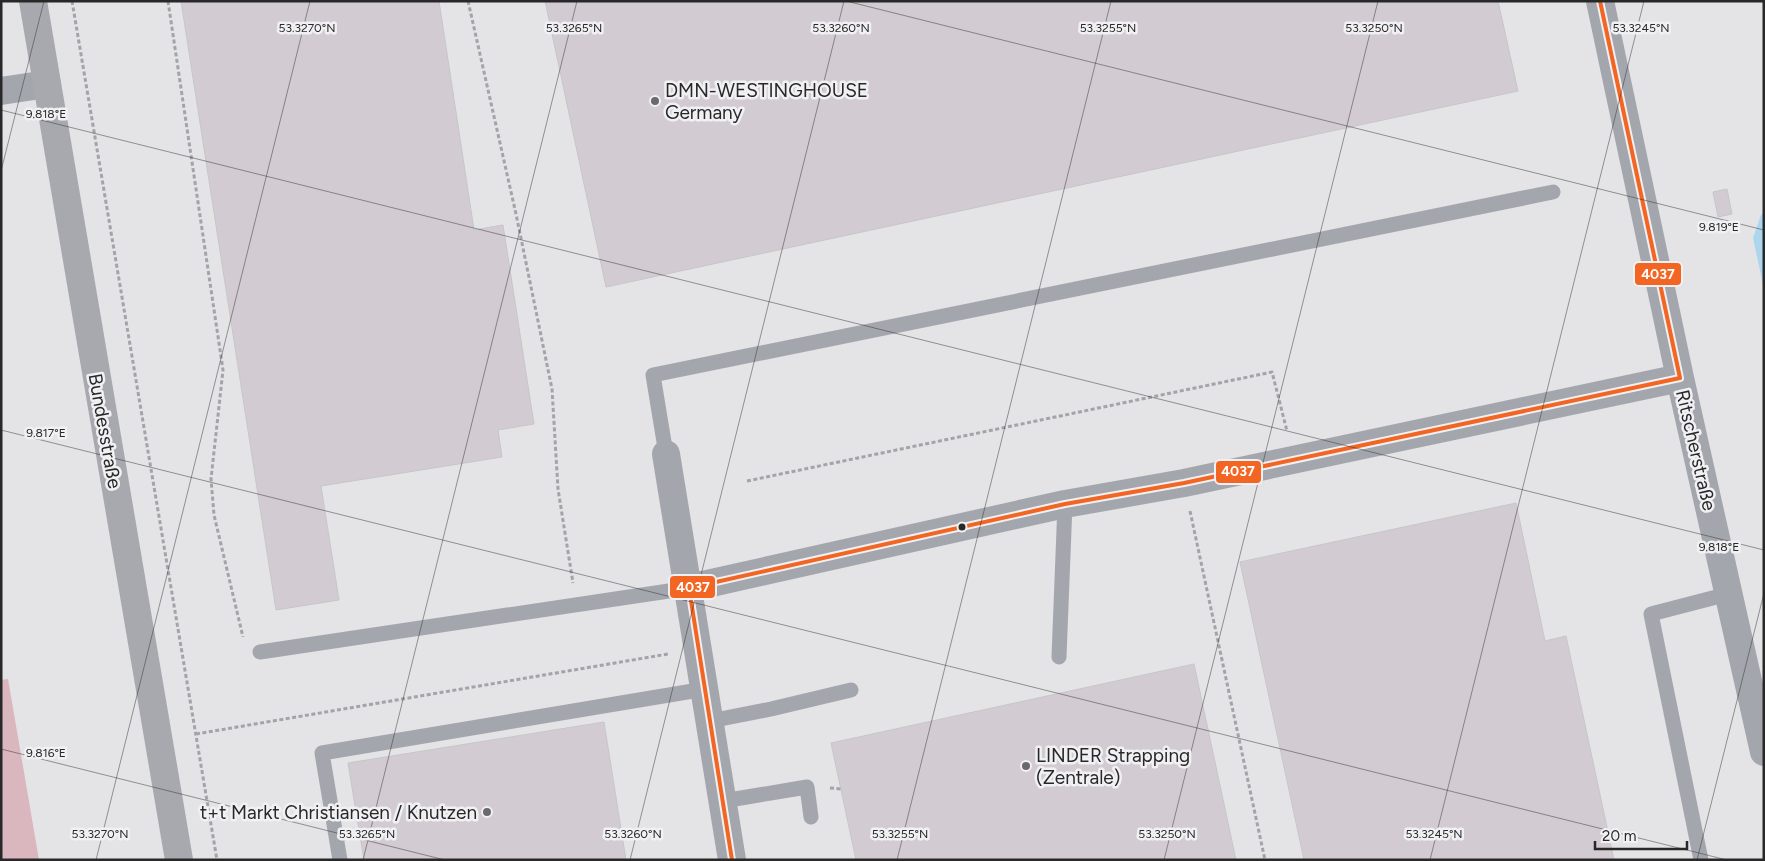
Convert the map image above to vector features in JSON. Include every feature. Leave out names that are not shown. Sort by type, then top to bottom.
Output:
[{"type":"main road","name":"Bundesstraße","points":[[33,1],[179,860]]},
{"type":"street","name":"Ritscherstraße","points":[[1600,1],[1680,378],[1764,752]]},
{"type":"street","points":[[1,91],[47,84]]},
{"type":"street","points":[[689,588],[1066,504],[1184,483],[1680,378]]},
{"type":"street","points":[[666,454],[732,860]]},
{"type":"lane","points":[[666,454],[653,376],[1553,192]]},
{"type":"lane","points":[[1059,657],[1066,504]]},
{"type":"lane","points":[[260,652],[689,588]]},
{"type":"lane","points":[[1701,860],[1651,614],[1728,594]]},
{"type":"lane","points":[[340,860],[322,753],[705,689]]},
{"type":"lane","points":[[710,720],[770,709],[851,690]]},
{"type":"lane","points":[[722,801],[807,787],[811,817]]},
{"type":"path","points":[[72,1],[217,860]]},
{"type":"path","points":[[168,1],[223,370],[211,479],[214,515],[245,644],[260,652]]},
{"type":"path","points":[[468,1],[516,214],[552,389],[558,489],[576,604]]},
{"type":"path","points":[[747,481],[1272,372],[1294,460]]},
{"type":"path","points":[[1184,483],[1265,860]]},
{"type":"path","points":[[196,734],[698,649]]},
{"type":"shaded area","points":[[8,679],[39,860],[1,860],[1,680]]},
{"type":"water","points":[[1764,213],[1764,289],[1753,238],[1761,215]]},
{"type":"building","points":[[181,1],[439,1],[474,230],[503,225],[534,424],[498,430],[502,457],[321,486],[339,600],[276,610]]},
{"type":"building","points":[[545,1],[1498,1],[1518,91],[606,287]]},
{"type":"building","points":[[1727,189],[1732,214],[1718,217],[1713,192]]},
{"type":"building","points":[[1516,503],[1545,641],[1566,636],[1614,860],[1304,860],[1240,562]]},
{"type":"building","name":"LINDER Strapping (Zentrale)","points":[[1194,664],[1236,860],[856,860],[831,743]]},
{"type":"building","name":"t+t Markt Christiansen / Knutzen","points":[[604,722],[626,860],[364,860],[348,763]]},
{"type":"transit line","name":"4037","points":[[732,860],[689,588],[1065,504],[1184,483],[1680,378],[1600,1]]},
{"type":"place","name":"DMN-WESTINGHOUSE Germany","points":[[655,101]]},
{"type":"place","name":"LINDER Strapping (Zentrale)","points":[[1026,766]]},
{"type":"place","name":"t+t Markt Christiansen / Knutzen","points":[[487,812]]}]
